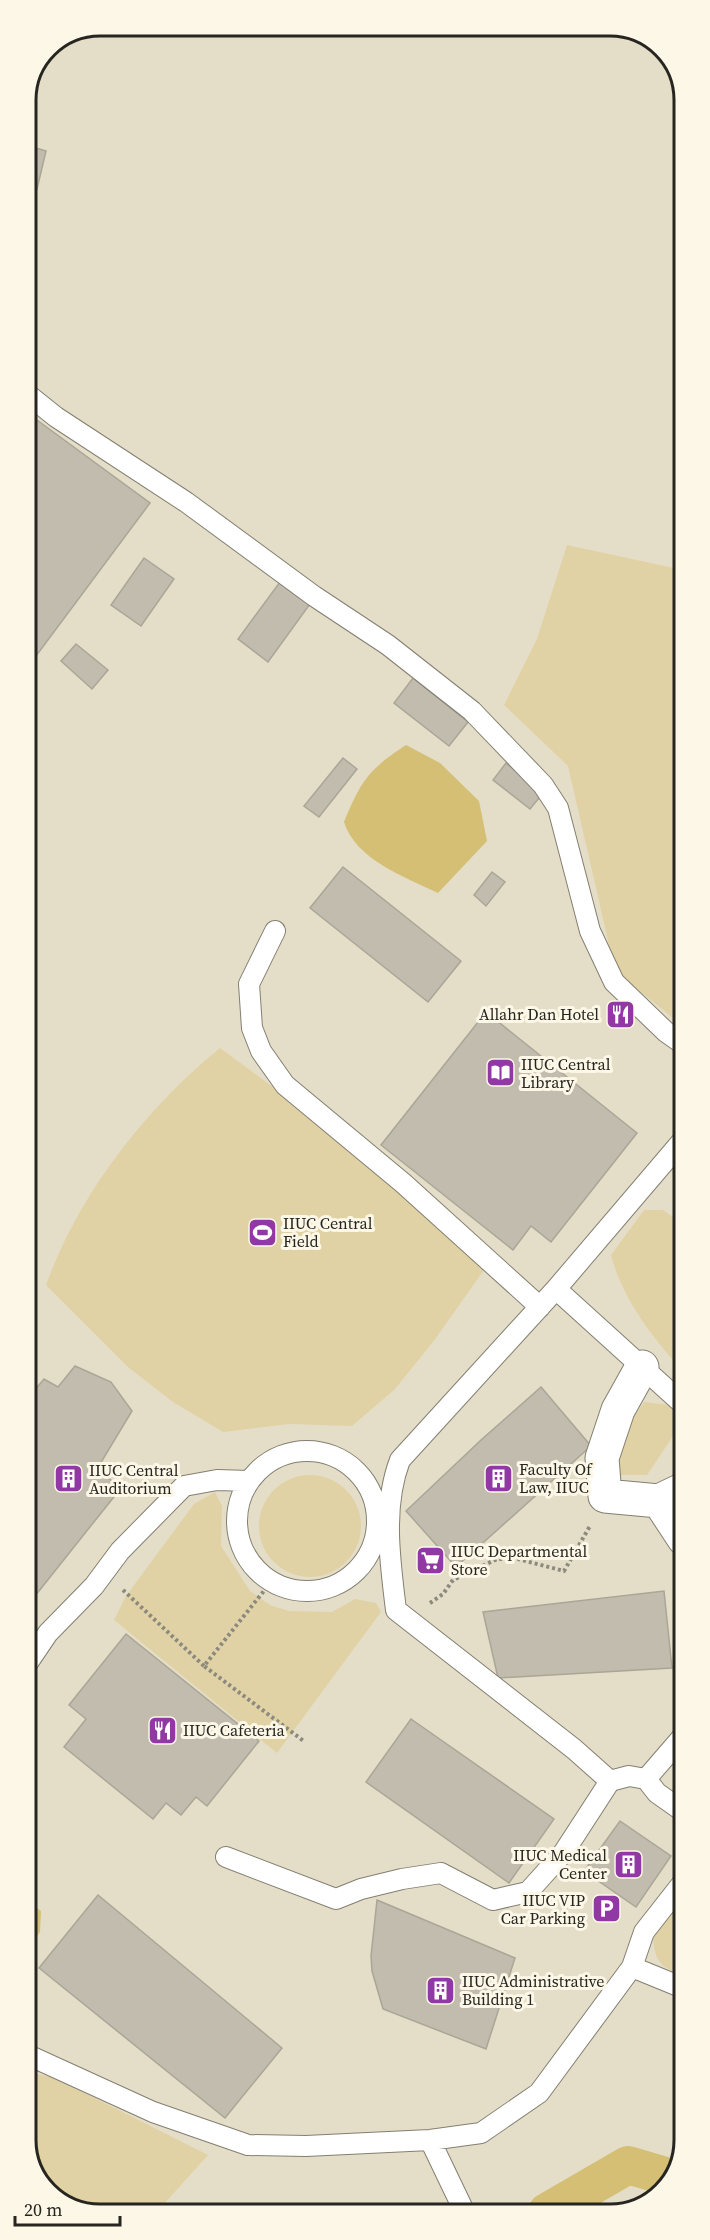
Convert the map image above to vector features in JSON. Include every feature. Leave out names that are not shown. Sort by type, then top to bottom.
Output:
[{"type":"street","points":[[642,1367],[618,1410],[602,1458],[605,1496],[671,1495]]},
{"type":"lane","points":[[36,401],[56,417],[186,502],[314,596],[388,645],[472,711],[543,785],[558,808],[590,931],[614,982],[674,1038]]},
{"type":"lane","points":[[275,931],[249,984],[252,1028],[261,1051],[285,1085],[403,1183],[540,1307]]},
{"type":"lane","points":[[610,1781],[574,1749],[396,1610],[390,1564],[392,1484],[400,1460],[556,1289],[674,1151]]},
{"type":"lane","points":[[556,1289],[674,1396]]},
{"type":"lane","points":[[311,1451],[334,1456],[355,1469],[369,1488],[377,1510],[376,1533],[369,1554],[356,1572],[337,1585],[315,1591],[292,1590],[271,1582],[254,1567],[242,1547],[237,1524],[240,1501],[249,1481],[266,1463],[288,1453],[311,1451]]},
{"type":"lane","points":[[36,1651],[48,1633],[104,1572],[120,1551],[184,1486],[217,1480],[249,1481]]},
{"type":"lane","points":[[369,1488],[392,1484]]},
{"type":"lane","points":[[646,1779],[674,1747]]},
{"type":"lane","points":[[226,1857],[336,1899],[371,1887],[441,1873],[493,1900],[528,1892],[564,1852],[610,1781],[629,1776],[646,1779],[657,1793],[674,1805]]},
{"type":"lane","points":[[36,2059],[153,2112],[248,2145],[306,2146],[430,2140],[481,2133],[539,2093],[632,1967],[644,1932],[674,1894]]},
{"type":"lane","points":[[632,1967],[674,1984]]},
{"type":"lane","points":[[430,2140],[461,2204]]},
{"type":"path","points":[[406,1618],[443,1594],[453,1580],[497,1559],[518,1559],[564,1571],[583,1541],[605,1496]]},
{"type":"path","points":[[104,1572],[204,1666],[305,1742]]},
{"type":"path","points":[[204,1666],[271,1582]]},
{"type":"shaded area","points":[[614,36],[635,41],[652,52],[663,64],[672,83],[674,100],[674,2140],[671,2161],[661,2179],[646,2193],[627,2202],[610,2204],[96,2204],[83,2202],[64,2193],[47,2176],[38,2157],[36,2140],[36,100],[37,87],[47,64],[64,47],[87,37]]},
{"type":"shaded area","points":[[567,545],[674,568],[674,1019],[615,971],[568,766],[504,705],[537,639]]},
{"type":"shaded area","points":[[406,745],[440,763],[479,801],[487,841],[438,893],[397,874],[370,857],[350,835],[344,822],[367,778],[383,762]]},
{"type":"shaded area","name":"IIUC Central Field","points":[[220,1048],[308,1113],[491,1260],[433,1342],[394,1390],[352,1426],[289,1424],[223,1432],[173,1402],[128,1367],[46,1285],[77,1218],[117,1155],[166,1098]]},
{"type":"shaded area","points":[[644,1210],[663,1210],[674,1218],[674,1361],[661,1346],[631,1302],[611,1255]]},
{"type":"shaded area","points":[[644,1402],[671,1405],[674,1434],[647,1475],[619,1475],[612,1448]]},
{"type":"shaded area","points":[[310,1475],[329,1479],[346,1490],[357,1507],[361,1526],[357,1545],[346,1562],[329,1573],[310,1577],[291,1573],[274,1562],[263,1545],[259,1526],[263,1507],[274,1490],[291,1479]]},
{"type":"shaded area","points":[[215,1492],[222,1506],[221,1546],[250,1591],[270,1605],[289,1611],[332,1612],[355,1599],[376,1603],[381,1612],[277,1753],[114,1620],[126,1596],[194,1504]]},
{"type":"shaded area","points":[[674,1906],[674,1971],[668,1969],[659,1960],[654,1948],[653,1932]]},
{"type":"shaded area","points":[[36,1907],[41,1911],[40,1932],[36,1938]]},
{"type":"shaded area","points":[[36,2074],[55,2078],[208,2155],[164,2204],[96,2204],[75,2199],[52,2182],[38,2157]]},
{"type":"building","points":[[36,148],[46,151],[36,189]]},
{"type":"building","points":[[36,419],[150,503],[36,656]]},
{"type":"building","points":[[144,558],[174,579],[141,626],[111,605]]},
{"type":"building","points":[[280,582],[310,604],[268,662],[238,639]]},
{"type":"building","points":[[76,644],[108,670],[92,689],[61,661]]},
{"type":"building","points":[[413,678],[468,722],[449,746],[394,703]]},
{"type":"building","points":[[343,758],[357,769],[319,817],[304,806]]},
{"type":"building","points":[[506,763],[543,793],[530,809],[493,780]]},
{"type":"building","points":[[343,867],[461,961],[428,1002],[310,908]]},
{"type":"building","points":[[492,872],[505,882],[486,906],[474,895]]},
{"type":"building","name":"IIUC Central Library","points":[[486,1012],[637,1133],[551,1242],[531,1226],[513,1250],[381,1145]]},
{"type":"building","name":"IIUC Central Auditorium","points":[[75,1366],[111,1382],[132,1411],[97,1469],[121,1488],[36,1595],[36,1389],[44,1379],[58,1387]]},
{"type":"building","name":"Faculty Of Law, IIUC","points":[[541,1387],[591,1446],[456,1567],[406,1511]]},
{"type":"building","points":[[664,1591],[672,1668],[498,1678],[483,1612]]},
{"type":"building","name":"IIUC Cafeteria","points":[[126,1634],[259,1741],[207,1806],[196,1797],[181,1815],[166,1803],[153,1819],[64,1747],[86,1719],[69,1705]]},
{"type":"building","points":[[411,1719],[554,1819],[509,1883],[366,1782]]},
{"type":"building","name":"IIUC Medical Center","points":[[620,1821],[671,1856],[636,1907],[584,1871]]},
{"type":"building","points":[[98,1895],[282,2048],[225,2118],[39,1968]]},
{"type":"building","name":"IIUC Administrative Building 1","points":[[377,1900],[515,1958],[486,2049],[383,2009],[372,1971],[371,1956]]},
{"type":"waterway","points":[[561,2204],[628,2165],[663,2175]]},
{"type":"place","name":"Allahr Dan Hotel","points":[[620,1014]]},
{"type":"place","name":"IIUC Central Library","points":[[500,1073]]},
{"type":"place","name":"IIUC Central Field","points":[[262,1232]]},
{"type":"place","name":"Faculty Of Law, IIUC","points":[[498,1478]]},
{"type":"place","name":"IIUC Central Auditorium","points":[[68,1479]]},
{"type":"place","name":"IIUC Departmental Store","points":[[430,1560]]},
{"type":"place","name":"IIUC Cafeteria","points":[[162,1730]]},
{"type":"place","name":"IIUC Medical Center","points":[[628,1864]]},
{"type":"place","name":"IIUC VIP Car Parking","points":[[606,1909]]},
{"type":"place","name":"IIUC Administrative Building 1","points":[[441,1990]]}]
